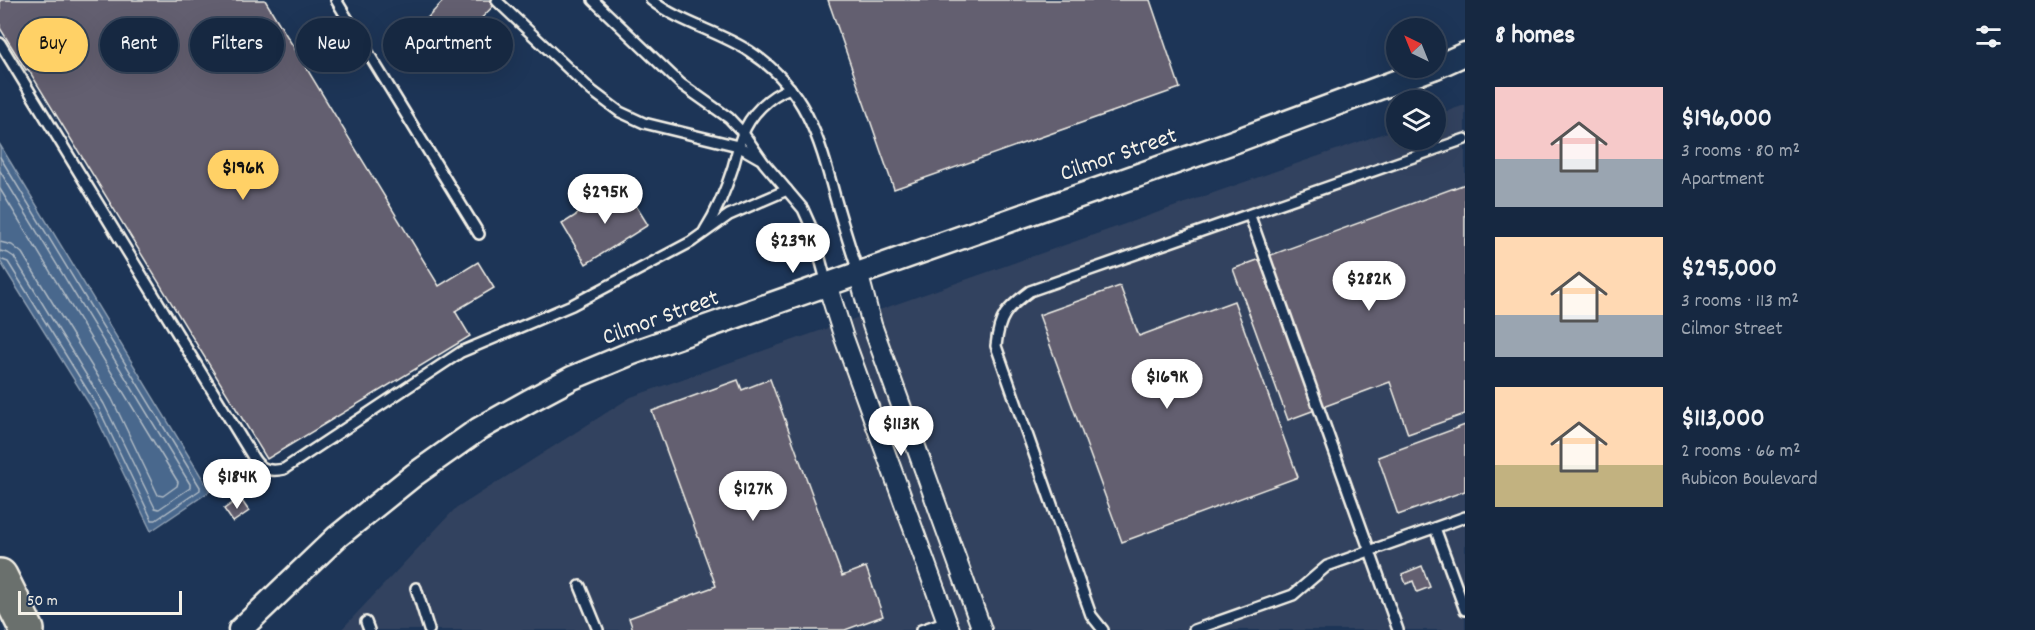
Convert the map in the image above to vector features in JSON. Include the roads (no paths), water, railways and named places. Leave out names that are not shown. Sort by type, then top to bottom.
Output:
[{"type":"highway","points":[[0,576],[27,630]]},
{"type":"street","name":"Cilmor Street","points":[[1446,62],[1465,54]]},
{"type":"street","name":"Cilmor Street","points":[[240,630],[337,537],[414,475],[479,429],[572,378],[632,353],[1233,142],[1405,78]]},
{"type":"street","points":[[858,272],[872,325],[982,630]]},
{"type":"street","points":[[827,284],[844,338],[949,625]]},
{"type":"lane","points":[[336,0],[479,234]]},
{"type":"lane","points":[[593,0],[681,84],[729,118],[743,133],[764,163],[803,209],[812,229],[827,284]]},
{"type":"lane","points":[[651,0],[671,14],[722,36],[748,51],[771,68],[790,88],[811,121],[821,144],[858,272]]},
{"type":"lane","points":[[497,1],[592,92],[620,112],[644,123],[738,146],[764,163]]},
{"type":"lane","points":[[0,44],[257,464],[267,470],[284,469],[461,352],[572,305],[691,242],[729,215],[787,190]]},
{"type":"lane","points":[[703,232],[714,215],[734,164],[743,133],[759,110],[780,92],[790,88]]},
{"type":"lane","points":[[1103,630],[1091,615],[996,346],[998,326],[1010,306],[1030,291],[1465,139]]},
{"type":"lane","points":[[1250,216],[1398,630]]},
{"type":"lane","points":[[1194,630],[1293,595],[1327,566],[1465,517]]},
{"type":"lane","points":[[1435,528],[1465,610]]},
{"type":"lane","points":[[580,586],[598,630]]},
{"type":"lane","points":[[416,588],[429,630]]},
{"type":"lane","points":[[921,630],[949,625]]},
{"type":"water","points":[[0,145],[210,491],[151,531],[93,410],[0,261]]}]
